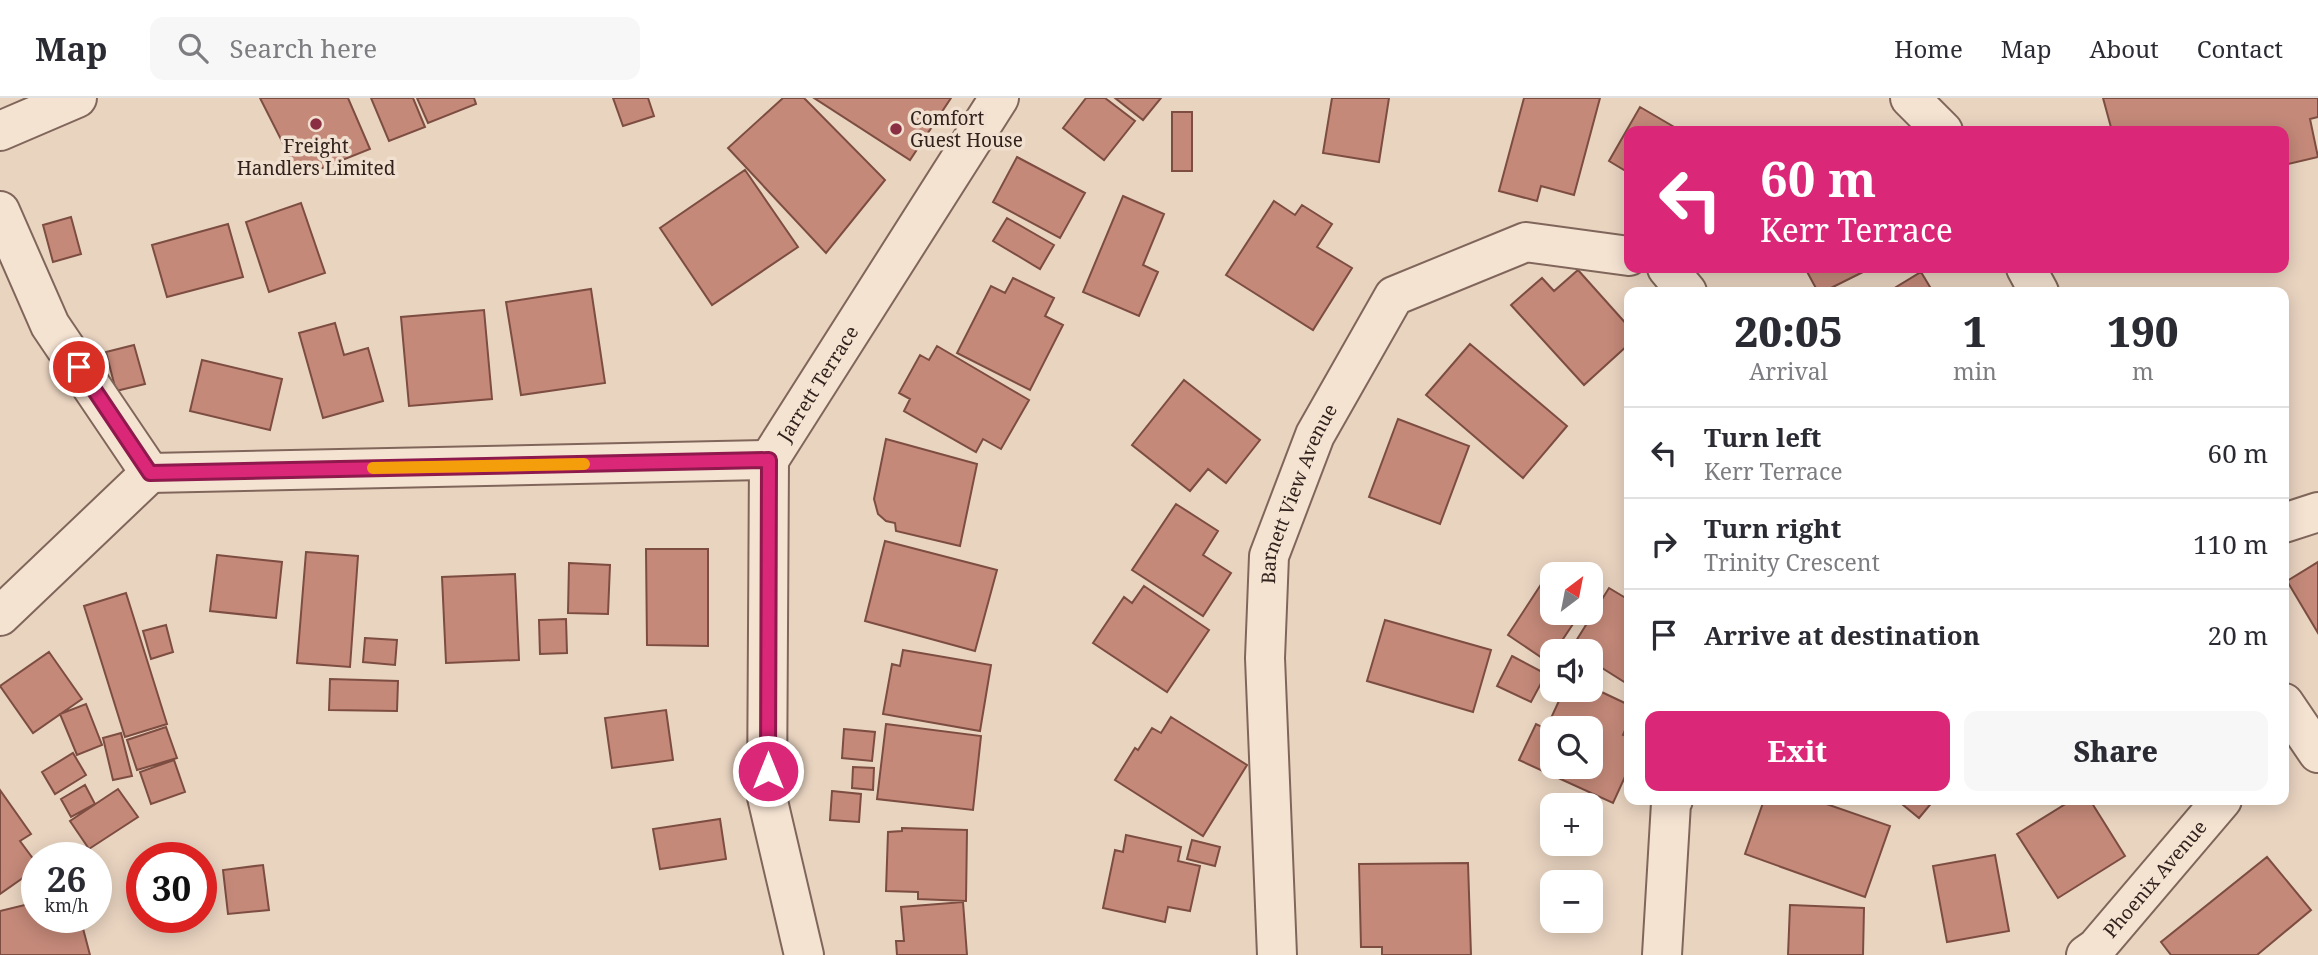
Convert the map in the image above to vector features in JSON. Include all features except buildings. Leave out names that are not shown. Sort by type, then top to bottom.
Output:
[{"type":"street","points":[[0,131],[77,98]]},
{"type":"street","name":"Jarrett Terrace","points":[[804,955],[767,797],[769,460],[999,98]]},
{"type":"street","points":[[1910,98],[1938,126]]},
{"type":"street","points":[[0,211],[50,325],[150,473]]},
{"type":"street","name":"Barnett View Avenue","points":[[1277,955],[1265,658],[1269,556],[1315,435],[1394,296],[1526,243],[1624,256]]},
{"type":"street","points":[[1671,273],[1683,287]]},
{"type":"street","points":[[0,616],[150,473],[769,460]]},
{"type":"street","points":[[2289,521],[2318,512]]},
{"type":"street","points":[[2289,718],[2318,753]]},
{"type":"street","points":[[1662,955],[1671,805]]},
{"type":"street","name":"Phoenix Avenue","points":[[2086,955],[2096,948],[2218,805]]},
{"type":"slow traffic","points":[[373,468],[584,464]]},
{"type":"place","name":"Freight Handlers Limited","points":[[316,124]]},
{"type":"place","name":"Comfort Guest House","points":[[896,129]]},
{"type":"route","points":[[79,367],[150,473],[769,460],[768,771]]}]
